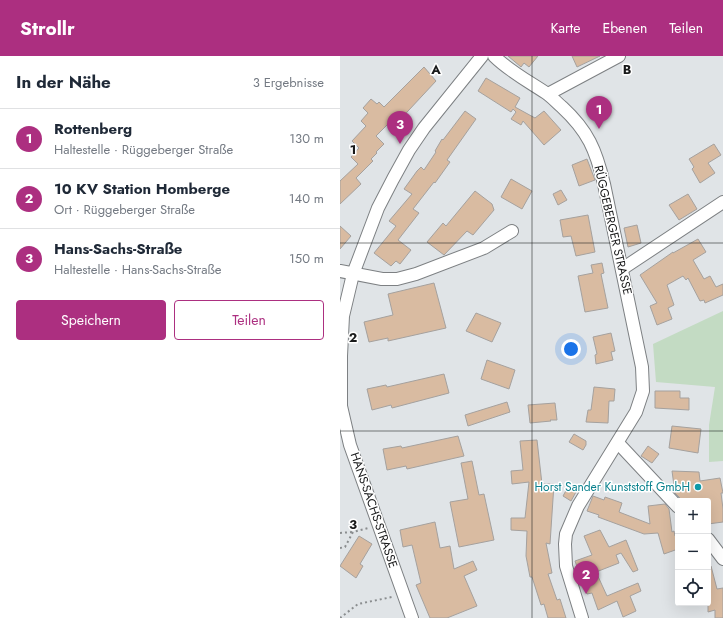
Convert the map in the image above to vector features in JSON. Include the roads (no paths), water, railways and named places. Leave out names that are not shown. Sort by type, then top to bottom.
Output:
[{"type":"street","name":"HANS-SACHS-STRASSE","points":[[412,618],[350,445],[341,406],[341,356],[344,316],[353,274],[378,208],[409,150],[424,128],[482,56]]},
{"type":"street","name":"RÜGGEBERGER STRASSE","points":[[494,56],[511,71],[548,94],[582,128],[590,140],[600,167],[642,367],[643,391],[636,412],[578,506],[566,534],[566,566],[582,618]]},
{"type":"street","points":[[548,94],[619,56]]},
{"type":"street","points":[[622,270],[723,202]]},
{"type":"street","points":[[340,271],[382,279],[397,279],[416,274],[484,248],[512,231]]},
{"type":"street","points":[[618,443],[675,504]]},
{"type":"street","points":[[711,543],[723,559]]},
{"type":"place","name":"Rottenberg","points":[[599,129]]},
{"type":"place","name":"Hans-Sachs-Straße","points":[[400,144]]},
{"type":"place","name":"Horst Sander Kunststoff GmbH","points":[[698,487]]},
{"type":"place","name":"10 KV Station Homberge","points":[[586,594]]}]
